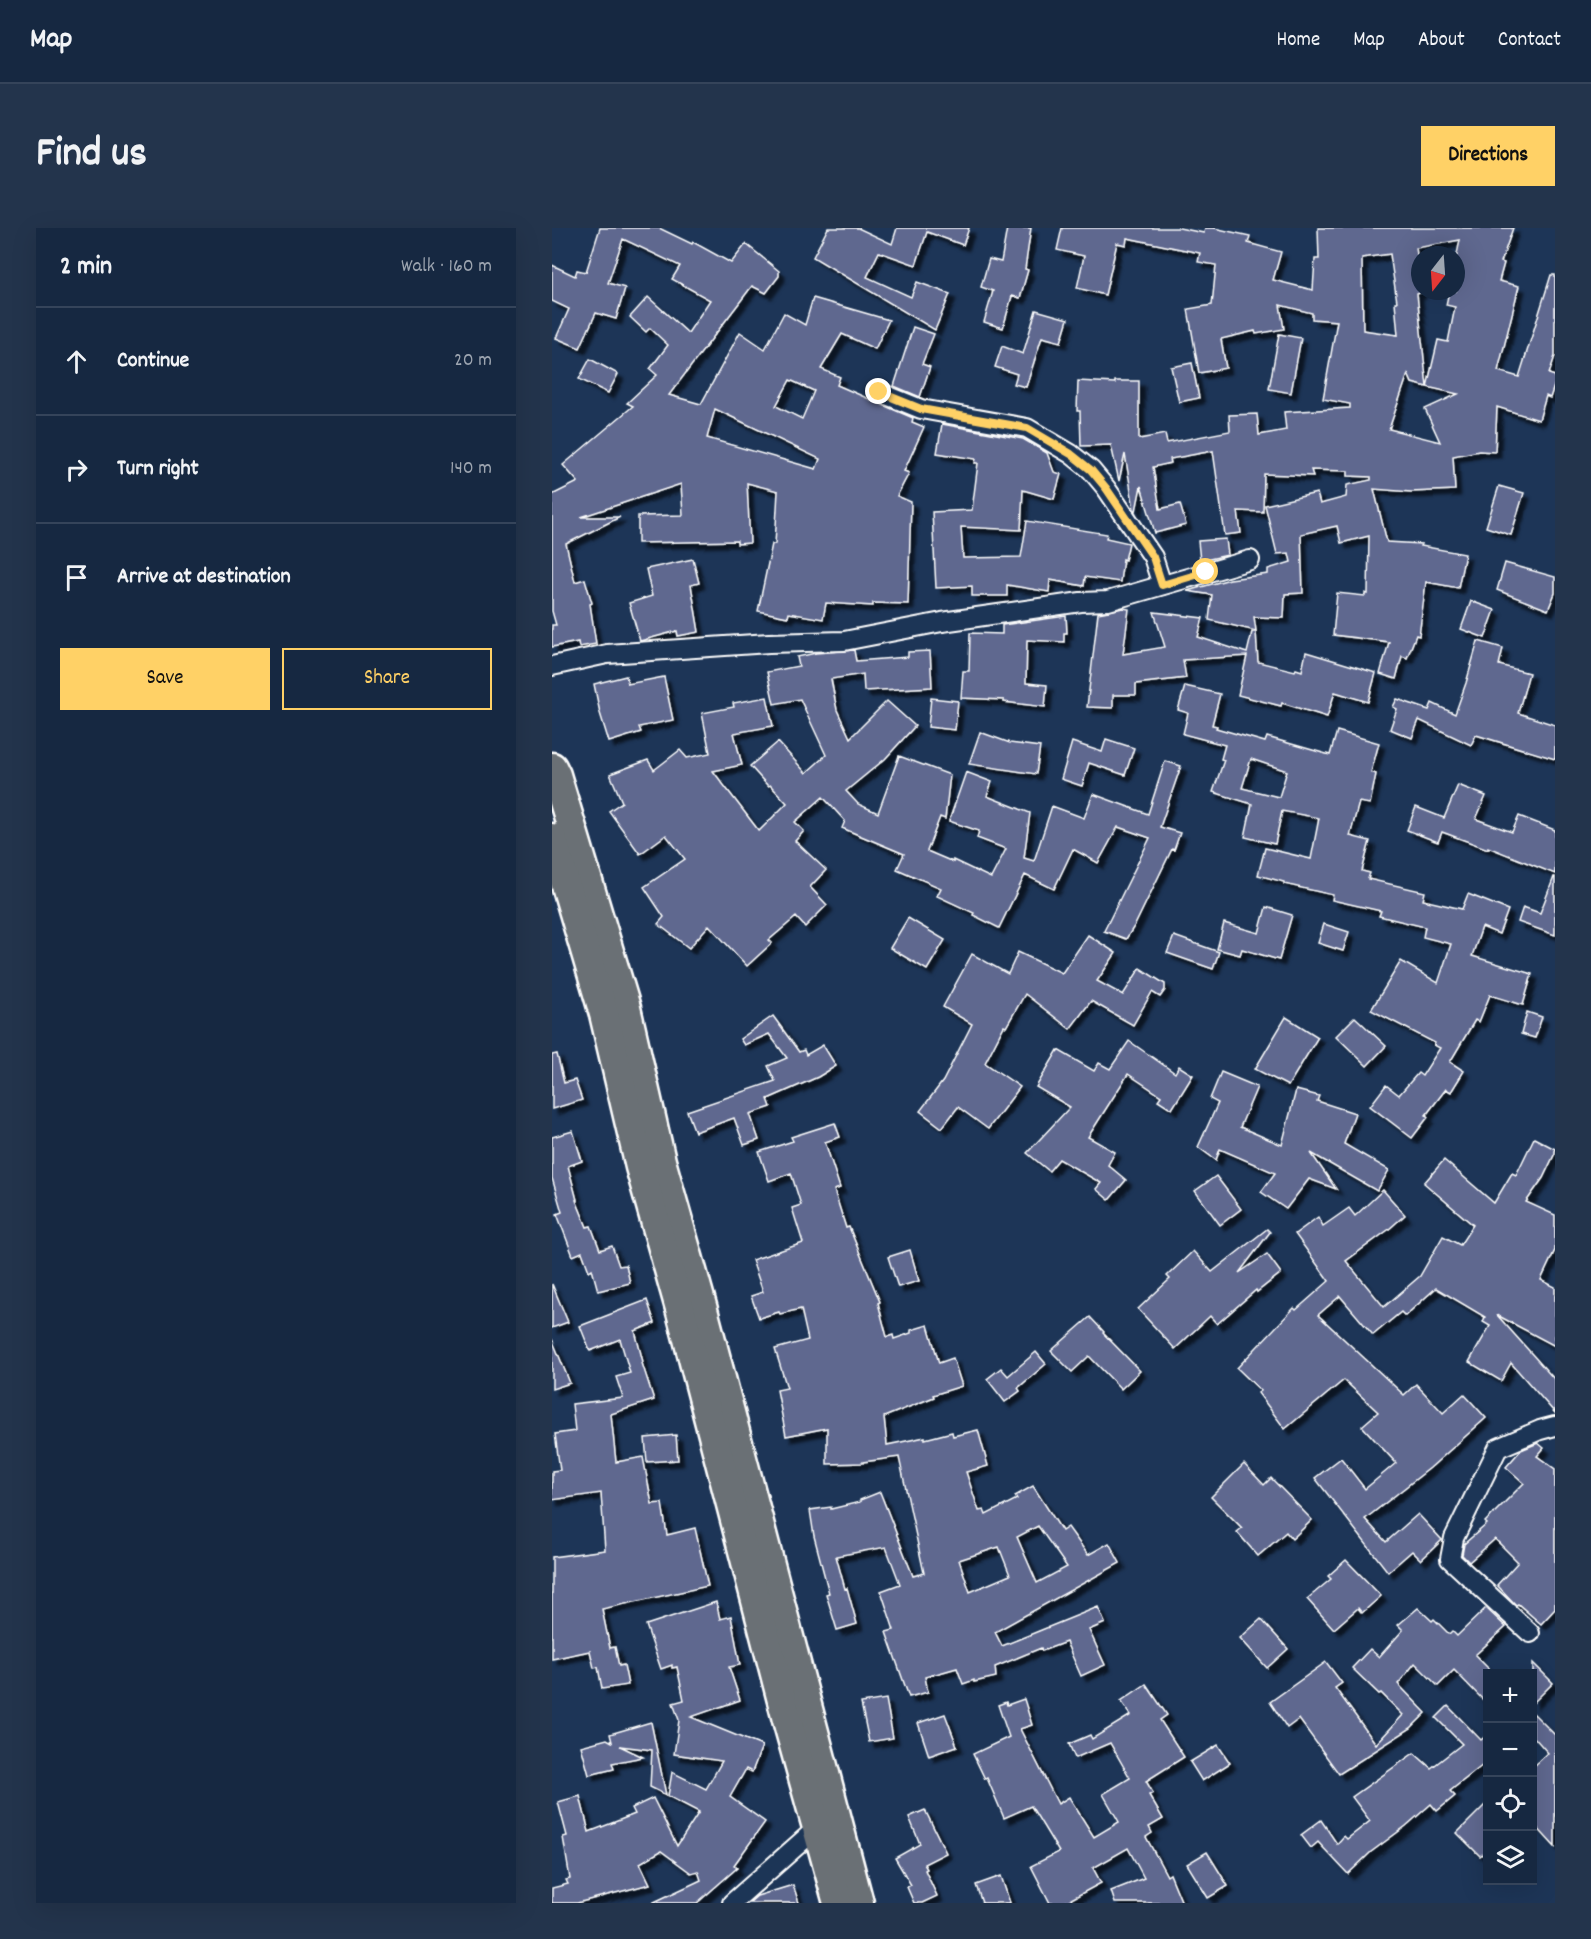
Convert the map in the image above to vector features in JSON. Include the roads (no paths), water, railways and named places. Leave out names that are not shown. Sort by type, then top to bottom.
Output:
[{"type":"main road","points":[[552,767],[626,1008],[662,1161],[859,1903]]},
{"type":"main road","points":[[552,838],[604,1014],[640,1167],[681,1312],[787,1720],[838,1903]]},
{"type":"street","points":[[879,392],[921,409],[1027,428],[1071,454],[1091,470],[1106,488],[1153,557],[1162,585]]},
{"type":"street","points":[[552,666],[607,654],[769,643],[844,641],[942,622],[1114,600],[1250,560]]},
{"type":"street","points":[[1530,1633],[1450,1560],[1454,1538],[1498,1448],[1555,1426]]},
{"type":"street","points":[[732,1903],[817,1828]]}]
